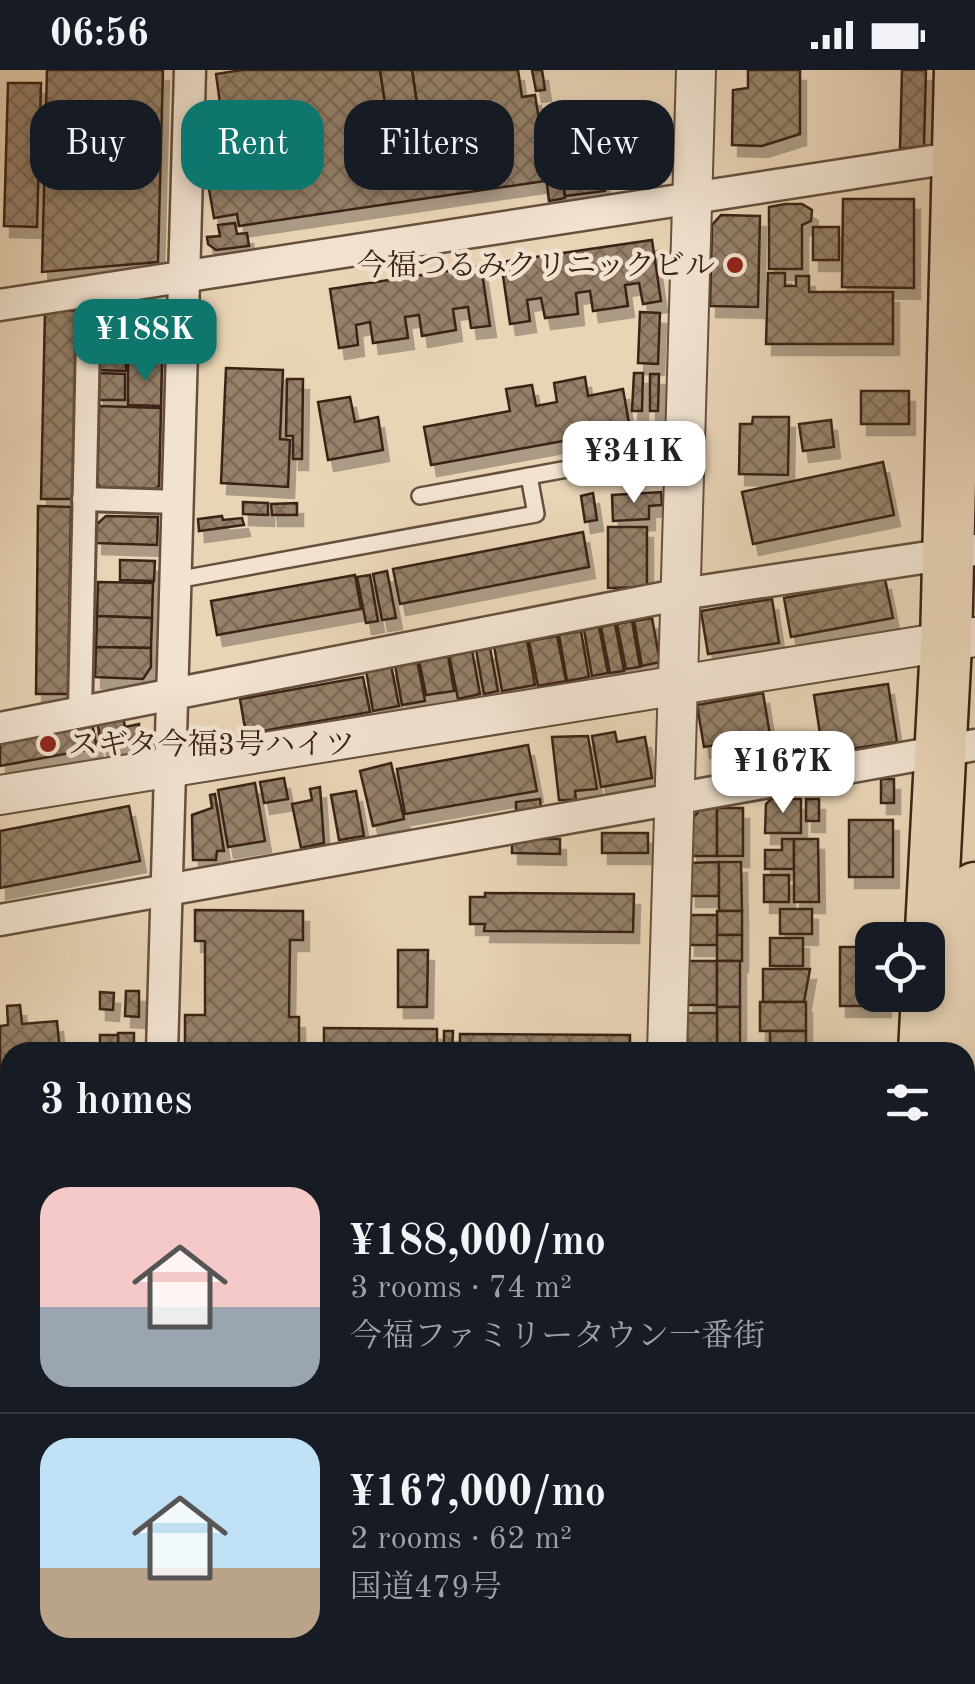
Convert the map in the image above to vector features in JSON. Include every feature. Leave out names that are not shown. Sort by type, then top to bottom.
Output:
[{"type":"highway","points":[[936,922],[958,748],[962,552],[960,70]]},
{"type":"highway","points":[[968,1042],[975,888]]},
{"type":"highway","points":[[925,1042],[926,1012]]},
{"type":"street","points":[[162,1042],[190,70]]},
{"type":"street","points":[[666,1042],[696,70]]},
{"type":"street","points":[[0,305],[958,157]]},
{"type":"street","points":[[80,712],[89,293]]},
{"type":"street","points":[[84,500],[178,502]]},
{"type":"street","points":[[0,728],[682,594],[962,552]]},
{"type":"street","points":[[0,795],[675,683],[960,641]]},
{"type":"street","points":[[0,920],[958,748]]},
{"type":"lane","points":[[420,496],[686,447]]},
{"type":"lane","points":[[176,580],[536,514],[529,476]]},
{"type":"building","points":[[47,70],[163,70],[161,147],[161,100],[46,100]]},
{"type":"building","points":[[242,70],[380,70],[385,100],[344,100],[344,190],[484,190],[239,226],[237,214],[214,218],[209,190],[324,190],[324,100],[220,100],[216,74]]},
{"type":"building","points":[[380,70],[412,70],[416,100],[385,100]]},
{"type":"building","points":[[412,70],[518,70],[522,97],[535,95],[536,100],[534,183],[514,186],[514,100],[416,100]]},
{"type":"building","points":[[532,70],[542,70],[545,90],[536,91]]},
{"type":"building","points":[[748,70],[800,70],[800,134],[762,146],[732,145],[733,90],[748,88]]},
{"type":"building","points":[[902,70],[926,70],[924,146],[900,149]]},
{"type":"building","points":[[8,83],[41,83],[41,100],[30,100],[30,190],[38,190],[37,227],[4,226]]},
{"type":"building","points":[[44,190],[160,190],[158,262],[42,272]]},
{"type":"building","points":[[548,190],[564,190],[565,198],[549,201]]},
{"type":"building","points":[[564,190],[605,190],[605,191],[565,196]]},
{"type":"building","points":[[843,199],[914,199],[914,288],[842,287]]},
{"type":"building","points":[[802,204],[812,210],[811,221],[802,225],[802,269],[769,269],[769,207]]},
{"type":"building","name":"今福つるみクリニックビル","points":[[721,215],[760,216],[758,307],[710,306],[712,225]]},
{"type":"building","points":[[235,223],[237,234],[247,233],[249,246],[216,250],[208,244],[207,237],[220,236],[218,225]]},
{"type":"building","points":[[813,227],[839,227],[839,260],[813,260]]},
{"type":"building","points":[[652,240],[661,301],[643,304],[639,283],[625,285],[628,306],[593,311],[590,291],[576,293],[578,314],[545,318],[541,298],[527,300],[530,321],[510,324],[501,262]]},
{"type":"building","points":[[481,266],[490,326],[471,328],[468,307],[453,309],[456,330],[422,336],[419,315],[405,317],[408,338],[373,343],[370,322],[356,325],[358,345],[339,348],[330,289]]},
{"type":"building","points":[[768,273],[785,273],[785,286],[796,286],[796,276],[809,276],[809,292],[893,292],[893,344],[766,344]]},
{"type":"building","points":[[130,303],[157,303],[162,308],[162,338],[130,338]]},
{"type":"building","points":[[45,310],[78,311],[73,499],[41,499]]},
{"type":"building","points":[[640,312],[660,313],[658,364],[638,363]]},
{"type":"building","points":[[129,340],[162,341],[162,360],[128,359]]},
{"type":"building","points":[[98,345],[126,346],[126,371],[98,370]]},
{"type":"building","points":[[128,362],[162,362],[161,406],[128,405]]},
{"type":"building","points":[[226,368],[283,370],[280,439],[290,440],[288,487],[221,483]]},
{"type":"building","points":[[98,373],[125,374],[125,400],[98,400]]},
{"type":"building","points":[[634,373],[643,373],[642,411],[632,411]]},
{"type":"building","points":[[650,374],[659,374],[658,411],[650,411]]},
{"type":"building","points":[[585,377],[588,396],[623,389],[630,429],[431,465],[424,427],[510,411],[506,389],[532,385],[536,406],[557,402],[554,383]]},
{"type":"building","points":[[287,379],[303,379],[302,459],[293,459],[293,436],[286,436]]},
{"type":"building","points":[[861,391],[909,391],[909,424],[861,424]]},
{"type":"building","points":[[350,397],[355,422],[378,417],[383,450],[328,460],[318,402]]},
{"type":"building","points":[[99,406],[161,408],[159,486],[154,490],[102,489],[97,483]]},
{"type":"building","points":[[753,417],[789,417],[788,475],[739,474],[740,424],[752,424]]},
{"type":"building","points":[[831,420],[834,447],[803,451],[799,424]]},
{"type":"building","points":[[883,462],[894,515],[753,544],[742,492]]},
{"type":"building","points":[[661,492],[662,505],[649,506],[649,519],[613,521],[612,495]]},
{"type":"building","points":[[593,493],[597,520],[585,522],[581,496]]},
{"type":"building","points":[[243,502],[268,503],[268,515],[243,514]]},
{"type":"building","points":[[297,503],[297,515],[272,515],[271,504]]},
{"type":"building","points":[[38,506],[71,507],[68,694],[36,694]]},
{"type":"building","points":[[106,516],[158,517],[157,545],[96,543],[97,524]]},
{"type":"building","points":[[222,516],[223,520],[242,518],[244,525],[199,531],[198,519]]},
{"type":"building","points":[[608,527],[647,527],[647,587],[608,588]]},
{"type":"building","points":[[583,532],[589,567],[400,604],[393,569]]},
{"type":"building","points":[[120,560],[155,561],[154,581],[120,580]]},
{"type":"building","points":[[387,571],[396,618],[382,620],[373,574]]},
{"type":"building","points":[[355,575],[361,609],[217,635],[211,601]]},
{"type":"building","points":[[370,575],[378,621],[366,623],[357,577]]},
{"type":"building","points":[[885,579],[893,618],[791,637],[784,598]]},
{"type":"building","points":[[98,582],[153,583],[152,618],[97,616]]},
{"type":"building","points":[[772,599],[779,643],[708,654],[701,611]]},
{"type":"building","points":[[97,616],[152,618],[151,648],[96,647]]},
{"type":"building","points":[[652,618],[660,662],[642,666],[634,621]]},
{"type":"building","points":[[632,621],[640,667],[626,669],[617,624]]},
{"type":"building","points":[[615,624],[624,671],[610,673],[601,627]]},
{"type":"building","points":[[599,627],[608,673],[592,676],[584,630]]},
{"type":"building","points":[[581,631],[589,677],[567,681],[559,635]]},
{"type":"building","points":[[557,636],[566,681],[538,686],[529,641]]},
{"type":"building","points":[[527,640],[535,685],[502,691],[494,646]]},
{"type":"building","points":[[96,647],[151,648],[151,667],[143,679],[95,677]]},
{"type":"building","points":[[490,648],[498,691],[484,694],[476,650]]},
{"type":"building","points":[[472,650],[480,694],[458,699],[449,655]]},
{"type":"building","points":[[448,655],[454,691],[426,695],[419,660]]},
{"type":"building","points":[[417,660],[425,701],[402,705],[395,665]]},
{"type":"building","points":[[391,665],[399,706],[373,711],[366,670]]},
{"type":"building","points":[[363,677],[370,712],[246,734],[240,699]]},
{"type":"building","points":[[888,684],[897,742],[823,753],[814,695]]},
{"type":"building","points":[[763,693],[770,735],[704,747],[697,705]]},
{"type":"building","points":[[123,716],[125,727],[139,724],[139,743],[102,750],[97,721]]},
{"type":"building","name":"スギタ今福3号ハイツ","points":[[92,723],[97,748],[0,766],[0,740]]},
{"type":"building","points":[[615,732],[617,742],[645,737],[652,778],[601,787],[592,736]]},
{"type":"building","points":[[588,736],[597,789],[575,791],[576,800],[559,800],[552,737]]},
{"type":"building","points":[[528,745],[537,791],[405,814],[397,769]]},
{"type":"building","points":[[391,763],[404,819],[373,826],[360,771]]},
{"type":"building","points":[[284,778],[288,799],[264,803],[260,782]]},
{"type":"building","points":[[881,779],[894,779],[894,803],[881,803]]},
{"type":"building","points":[[255,783],[265,841],[228,847],[218,790]]},
{"type":"building","points":[[320,787],[324,843],[301,848],[292,804],[312,800],[310,789]]},
{"type":"building","points":[[356,791],[364,836],[339,840],[331,795]]},
{"type":"building","points":[[215,794],[224,851],[217,851],[216,860],[193,860],[192,815],[212,808],[210,795]]},
{"type":"building","points":[[540,799],[541,808],[516,811],[516,802]]},
{"type":"building","points":[[771,799],[801,799],[801,833],[765,833],[766,804]]},
{"type":"building","points":[[806,799],[819,799],[819,821],[806,821]]},
{"type":"building","points":[[129,806],[140,861],[0,888],[0,831]]},
{"type":"building","points":[[702,808],[717,808],[717,856],[691,856],[692,819]]},
{"type":"building","points":[[717,808],[743,808],[743,856],[717,856]]},
{"type":"building","points":[[849,820],[893,820],[893,877],[849,877]]},
{"type":"building","points":[[602,833],[648,833],[648,853],[602,853]]},
{"type":"building","points":[[512,839],[560,839],[560,854],[512,853]]},
{"type":"building","points":[[782,839],[794,839],[794,869],[765,869],[765,850],[782,850]]},
{"type":"building","points":[[794,839],[818,839],[819,902],[794,902]]},
{"type":"building","points":[[719,862],[719,896],[690,896],[690,863]]},
{"type":"building","points":[[719,862],[741,862],[742,911],[719,911]]},
{"type":"building","points":[[764,875],[789,875],[789,902],[764,902]]},
{"type":"building","points":[[485,893],[634,894],[633,932],[484,931],[485,924],[470,924],[470,897],[485,897]]},
{"type":"building","points":[[780,909],[812,909],[812,934],[780,934]]},
{"type":"building","points":[[195,910],[303,911],[303,940],[290,940],[289,1017],[299,1017],[299,1042],[185,1042],[185,1015],[205,1015],[205,941],[195,941]]},
{"type":"building","points":[[717,911],[742,911],[742,935],[717,935]]},
{"type":"building","points":[[689,915],[717,915],[717,945],[689,945]]},
{"type":"building","points":[[717,935],[742,935],[742,961],[717,961]]},
{"type":"building","points":[[770,938],[803,938],[803,966],[770,966]]},
{"type":"building","points":[[840,947],[855,947],[855,1006],[840,1006]]},
{"type":"building","points":[[398,950],[428,950],[427,1007],[398,1007]]},
{"type":"building","points":[[687,961],[717,961],[717,1005],[687,1005]]},
{"type":"building","points":[[717,961],[740,961],[740,1007],[717,1007]]},
{"type":"building","points":[[763,969],[810,969],[804,1002],[763,1002]]},
{"type":"building","points":[[126,991],[139,991],[139,1017],[125,1016]]},
{"type":"building","points":[[100,992],[114,993],[113,1010],[100,1009]]},
{"type":"building","points":[[760,1002],[806,1002],[806,1031],[760,1031]]},
{"type":"building","points":[[20,1005],[22,1024],[57,1021],[59,1042],[0,1042],[0,1026],[8,1025],[7,1006]]},
{"type":"building","points":[[717,1007],[740,1007],[740,1042],[717,1042]]},
{"type":"building","points":[[687,1013],[717,1013],[717,1042],[687,1042]]},
{"type":"building","points":[[324,1028],[437,1029],[437,1042],[324,1042]]},
{"type":"building","points":[[444,1031],[453,1031],[452,1042],[444,1042]]},
{"type":"building","points":[[770,1031],[806,1031],[806,1042],[770,1042]]},
{"type":"building","points":[[118,1033],[134,1033],[134,1042],[118,1042]]},
{"type":"building","points":[[460,1034],[630,1035],[630,1042],[460,1042]]},
{"type":"building","points":[[100,1035],[118,1035],[118,1042],[100,1042]]},
{"type":"place","name":"今福つるみクリニックビル","points":[[735,265]]},
{"type":"place","name":"スギタ今福3号ハイツ","points":[[48,744]]}]
